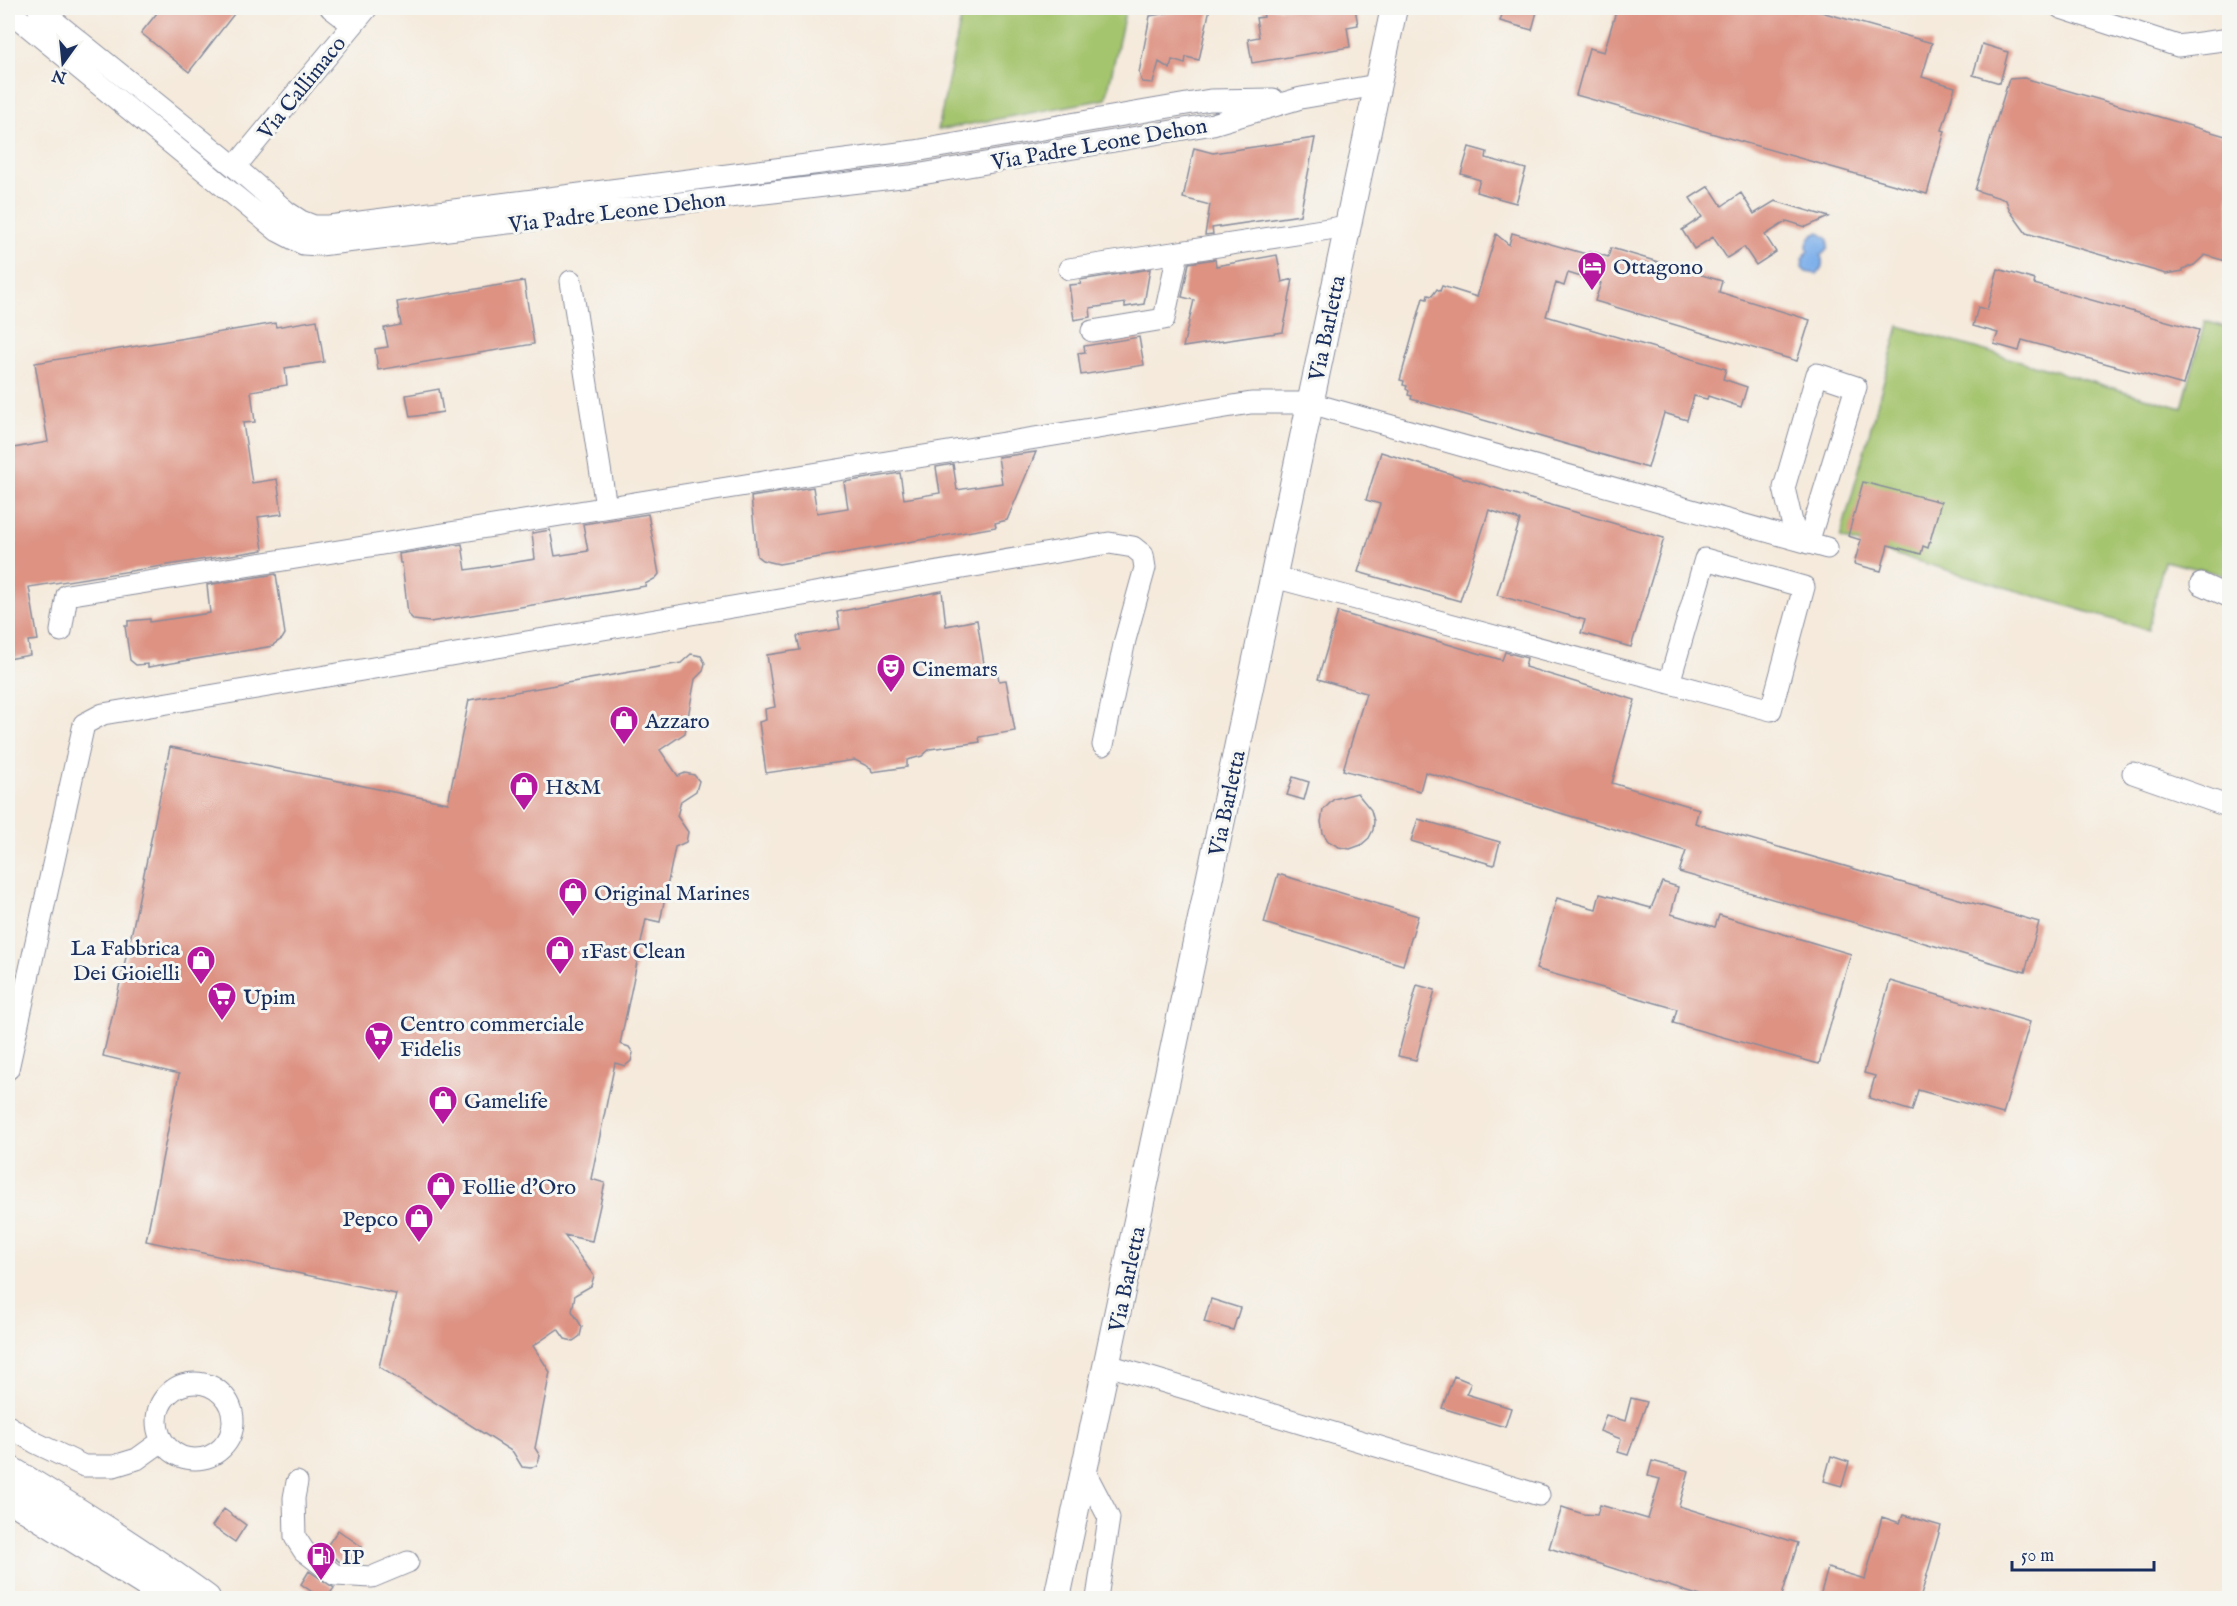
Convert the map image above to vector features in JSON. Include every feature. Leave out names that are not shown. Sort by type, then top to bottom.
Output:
[{"type":"main road","name":"Via Barletta","points":[[1057,1599],[1394,8]]},
{"type":"main road","points":[[8,1468],[69,1504],[168,1569],[207,1599]]},
{"type":"main road","points":[[8,1498],[149,1586],[165,1599]]},
{"type":"street","name":"Via Padre Leone Dehon","points":[[38,8],[235,167],[287,212],[314,226],[329,226],[915,151],[1210,100],[1301,98]]},
{"type":"street","points":[[331,8],[352,25]]},
{"type":"street","name":"Via Callimaco","points":[[235,167],[367,8]]},
{"type":"street","points":[[2061,8],[2178,46],[2229,39]]},
{"type":"street","name":"Via Padre Leone Dehon","points":[[8,10],[278,231],[303,244],[320,245],[910,176],[1213,124],[1301,98],[1377,85]]},
{"type":"street","points":[[1069,269],[1348,226]]},
{"type":"street","points":[[1092,331],[1164,319],[1178,253]]},
{"type":"street","points":[[571,281],[606,507]]},
{"type":"street","points":[[1817,374],[1856,387],[1810,543],[1784,488],[1817,374]]},
{"type":"street","points":[[61,631],[67,595],[1251,403],[1310,403],[1810,543]]},
{"type":"street","points":[[8,1069],[84,724],[103,714],[1109,543],[1133,547],[1143,555],[1145,568],[1125,640],[1103,745]]},
{"type":"street","points":[[1274,578],[1669,683],[1772,710],[1804,587],[1705,559],[1669,683]]},
{"type":"street","points":[[2201,584],[2229,597]]},
{"type":"street","points":[[2133,773],[2229,807]]},
{"type":"street","points":[[1108,1365],[1539,1495]]},
{"type":"street","points":[[8,1426],[36,1443],[84,1466],[114,1466],[137,1459],[162,1441]]},
{"type":"street","points":[[1085,1472],[1108,1518],[1097,1599]]},
{"type":"street","points":[[297,1482],[294,1498],[295,1537],[304,1551],[335,1575],[372,1577],[408,1562]]},
{"type":"green space","points":[[963,8],[1126,8],[1106,99],[938,130]]},
{"type":"green space","points":[[2205,321],[2229,328],[2229,576],[2164,561],[2148,630],[1840,538],[1899,326],[2182,408]]},
{"type":"water","points":[[1819,232],[1828,239],[1828,248],[1821,256],[1822,266],[1817,274],[1806,272],[1802,268],[1803,258],[1808,251],[1807,245],[1810,237]]},
{"type":"building","points":[[161,8],[226,8],[234,14],[189,72],[141,33]]},
{"type":"building","points":[[1194,8],[1210,8],[1199,60],[1186,57],[1185,64],[1172,60],[1170,69],[1159,62],[1153,83],[1142,82],[1139,73],[1150,16]]},
{"type":"building","points":[[1262,8],[1355,8],[1358,25],[1347,27],[1350,47],[1252,63],[1248,39],[1259,37],[1256,18],[1264,17]]},
{"type":"building","points":[[1504,8],[1538,8],[1532,30],[1500,21]]},
{"type":"building","points":[[1617,8],[1807,8],[1932,43],[1922,77],[1955,87],[1927,194],[1576,95],[1589,48],[1604,52]]},
{"type":"building","points":[[1982,44],[2008,52],[2000,83],[1973,75]]},
{"type":"building","points":[[2024,78],[2229,137],[2229,262],[2205,255],[2183,271],[2166,274],[2026,233],[2010,211],[2006,200],[1975,190],[2009,79]]},
{"type":"building","points":[[1315,138],[1300,215],[1212,228],[1213,234],[1205,235],[1210,205],[1183,198],[1194,148],[1213,153]]},
{"type":"building","points":[[1469,147],[1487,152],[1486,158],[1526,169],[1516,203],[1476,192],[1480,180],[1461,174]]},
{"type":"building","points":[[1709,186],[1722,206],[1741,193],[1754,214],[1775,201],[1829,217],[1806,227],[1787,221],[1765,235],[1776,252],[1756,265],[1744,247],[1727,258],[1713,237],[1694,249],[1682,230],[1702,217],[1690,198]]},
{"type":"building","points":[[1512,233],[1586,254],[1591,251],[1608,257],[1611,248],[1722,281],[1719,292],[1810,320],[1797,361],[1595,301],[1601,283],[1568,273],[1564,286],[1556,283],[1546,316],[1726,369],[1723,379],[1747,387],[1741,407],[1708,396],[1707,399],[1694,396],[1687,420],[1664,413],[1648,468],[1411,399],[1412,396],[1408,395],[1409,391],[1406,389],[1407,386],[1403,385],[1404,381],[1400,380],[1423,298],[1427,299],[1428,295],[1432,296],[1437,289],[1440,291],[1442,286],[1477,297],[1496,234],[1509,245]]},
{"type":"building","points":[[1277,255],[1282,282],[1293,279],[1283,332],[1183,347],[1194,300],[1182,297],[1189,263],[1215,259],[1216,266]]},
{"type":"building","points":[[1150,269],[1144,304],[1125,307],[1125,303],[1090,308],[1091,317],[1074,320],[1069,285],[1081,284],[1080,280]]},
{"type":"building","points":[[1998,269],[2035,280],[2034,284],[2199,330],[2183,385],[2022,340],[2019,351],[1994,344],[1998,333],[1973,326],[1978,307],[1987,310]]},
{"type":"building","points":[[524,281],[534,344],[378,370],[375,349],[388,347],[384,328],[401,325],[397,302]]},
{"type":"building","points":[[317,320],[324,362],[285,368],[287,385],[251,391],[255,422],[243,423],[252,483],[277,479],[282,514],[258,517],[263,550],[29,587],[38,640],[28,641],[30,655],[8,659],[8,449],[48,442],[35,363],[275,323],[276,327]]},
{"type":"building","points":[[1139,337],[1144,365],[1081,375],[1078,353],[1085,352],[1084,346]]},
{"type":"building","points":[[439,389],[443,412],[410,417],[406,395]]},
{"type":"building","points":[[1036,452],[1007,520],[995,523],[996,527],[779,564],[762,560],[757,556],[751,497],[813,487],[817,513],[848,508],[844,482],[900,473],[904,499],[940,493],[936,467],[953,464],[957,490],[1002,483],[998,457]]},
{"type":"building","points":[[1381,452],[1664,538],[1631,647],[1581,633],[1585,620],[1497,595],[1520,520],[1489,510],[1460,601],[1358,572],[1380,504],[1366,500]]},
{"type":"building","points":[[1863,482],[1941,502],[1928,548],[1923,546],[1921,554],[1888,545],[1881,571],[1854,564],[1861,540],[1848,536]]},
{"type":"building","points":[[648,514],[659,574],[645,584],[646,586],[430,622],[414,620],[408,614],[399,554],[462,544],[466,570],[535,559],[532,533],[550,530],[555,556],[588,551],[583,524]]},
{"type":"building","points":[[276,574],[285,634],[273,646],[148,667],[148,664],[136,665],[130,660],[125,626],[128,626],[128,621],[150,619],[150,622],[210,613],[207,585]]},
{"type":"building","name":"Cinemars","points":[[942,591],[946,626],[977,620],[985,670],[997,669],[999,681],[1006,680],[1015,731],[979,737],[980,742],[930,749],[922,756],[907,760],[907,767],[872,772],[871,768],[855,760],[766,773],[759,722],[766,720],[765,709],[775,707],[767,655],[800,650],[797,636],[840,629],[837,612]]},
{"type":"building","points":[[1338,612],[1502,660],[1505,652],[1527,658],[1525,667],[1635,700],[1612,783],[1699,809],[1695,823],[2039,922],[2025,972],[1679,872],[1686,851],[1425,772],[1420,791],[1343,770],[1366,693],[1318,679]]},
{"type":"building","name":"Centro commerciale Fidelis","points":[[691,654],[701,656],[705,663],[703,671],[695,679],[685,733],[660,750],[678,776],[685,773],[694,775],[699,781],[696,791],[681,801],[677,816],[688,832],[686,842],[675,847],[660,922],[646,919],[620,1044],[629,1047],[633,1053],[631,1061],[625,1066],[615,1063],[591,1179],[605,1183],[592,1241],[564,1235],[594,1276],[591,1286],[575,1295],[572,1311],[582,1327],[580,1336],[573,1341],[565,1339],[558,1329],[533,1346],[550,1372],[535,1448],[540,1456],[537,1465],[531,1468],[522,1467],[513,1452],[379,1367],[396,1294],[146,1241],[179,1074],[103,1056],[133,927],[170,747],[448,803],[469,700],[681,663]]},
{"type":"building","points":[[1293,777],[1309,782],[1304,800],[1287,795]]},
{"type":"building","points":[[1357,793],[1371,810],[1374,821],[1373,830],[1369,838],[1361,845],[1350,849],[1339,847],[1328,841],[1323,833],[1321,822],[1323,810],[1334,799]]},
{"type":"building","points":[[1418,819],[1500,842],[1494,865],[1411,841]]},
{"type":"building","points":[[1278,874],[1418,916],[1403,965],[1264,923]]},
{"type":"building","points":[[1662,882],[1678,887],[1671,914],[1715,927],[1719,915],[1851,954],[1819,1064],[1673,1023],[1677,1009],[1536,969],[1557,898],[1596,909],[1600,894],[1651,908]]},
{"type":"building","points":[[1890,981],[2030,1022],[2003,1114],[1918,1090],[1912,1111],[1869,1098],[1875,1076],[1864,1073]]},
{"type":"building","points":[[1417,985],[1435,990],[1416,1060],[1398,1056]]},
{"type":"building","points":[[1211,1299],[1240,1308],[1233,1330],[1204,1322]]},
{"type":"building","points":[[1454,1376],[1471,1383],[1466,1394],[1511,1408],[1505,1427],[1442,1408]]},
{"type":"building","points":[[1631,1398],[1647,1402],[1628,1455],[1618,1452],[1621,1439],[1600,1431],[1606,1415],[1625,1421]]},
{"type":"building","points":[[1831,1456],[1849,1462],[1842,1486],[1824,1481]]},
{"type":"building","points":[[1652,1461],[1689,1471],[1679,1506],[1798,1543],[1781,1599],[1710,1599],[1549,1548],[1562,1507],[1583,1514],[1597,1515],[1600,1505],[1648,1519],[1660,1479],[1648,1476]]},
{"type":"building","points":[[224,1509],[246,1525],[235,1542],[212,1526]]},
{"type":"building","points":[[1903,1515],[1941,1526],[1920,1599],[1830,1599],[1820,1596],[1828,1568],[1865,1579],[1882,1517],[1900,1523]]},
{"type":"building","points":[[338,1530],[362,1547],[351,1563],[340,1562],[324,1550]]},
{"type":"building","points":[[309,1571],[334,1588],[326,1599],[322,1599],[301,1584]]},
{"type":"place","name":"Ottagono","points":[[1592,292]]},
{"type":"place","name":"Cinemars","points":[[891,694]]},
{"type":"place","name":"Azzaro","points":[[624,746]]},
{"type":"place","name":"H&M","points":[[524,812]]},
{"type":"place","name":"Original Marines","points":[[573,918]]},
{"type":"place","name":"1Fast Clean","points":[[560,976]]},
{"type":"place","name":"La Fabbrica Dei Gioielli","points":[[201,986]]},
{"type":"place","name":"Upim","points":[[222,1022]]},
{"type":"place","name":"Centro commerciale Fidelis","points":[[379,1062]]},
{"type":"place","name":"Gamelife","points":[[443,1126]]},
{"type":"place","name":"Follie d'Oro","points":[[441,1212]]},
{"type":"place","name":"Pepco","points":[[419,1244]]},
{"type":"place","name":"IP","points":[[321,1582]]}]
